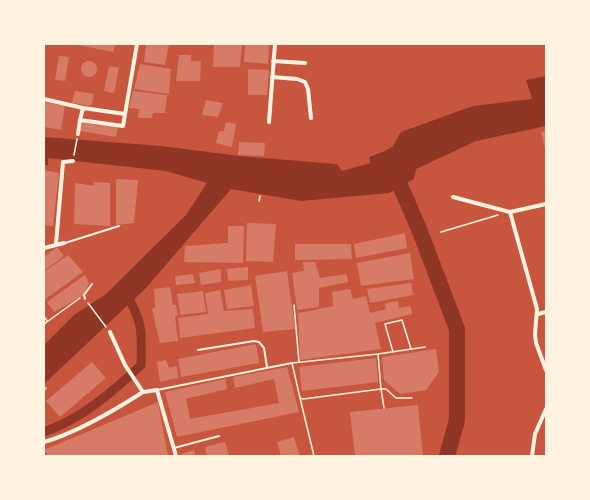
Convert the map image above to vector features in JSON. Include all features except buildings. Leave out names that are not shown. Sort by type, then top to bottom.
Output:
[{"type":"street","points":[[80,120],[123,126],[137,44]]},
{"type":"street","points":[[269,122],[275,44]]},
{"type":"street","points":[[273,60],[305,63]]},
{"type":"street","points":[[272,77],[297,79],[305,82],[308,89],[311,118]]},
{"type":"street","points":[[44,99],[83,108],[125,114]]},
{"type":"street","points":[[78,134],[83,108]]},
{"type":"street","points":[[56,244],[64,162],[73,161]]},
{"type":"street","points":[[453,197],[510,212],[546,204]]},
{"type":"street","points":[[510,212],[538,314],[535,334],[536,343],[546,370]]},
{"type":"street","points":[[44,248],[56,244],[64,244]]},
{"type":"street","points":[[538,314],[546,312]]},
{"type":"street","points":[[110,332],[125,365],[143,392]]},
{"type":"street","points":[[44,442],[58,438],[123,405],[143,392],[157,390],[176,456]]},
{"type":"street","points":[[532,456],[535,434],[546,409]]},
{"type":"lane","points":[[64,244],[119,226]]},
{"type":"lane","points":[[85,299],[84,295],[92,284]]},
{"type":"lane","points":[[198,350],[254,341],[259,342],[264,348],[267,367]]},
{"type":"lane","points":[[157,390],[292,363]]},
{"type":"lane","points":[[174,448],[219,436]]},
{"type":"path","points":[[73,161],[78,134]]},
{"type":"path","points":[[259,201],[260,196]]},
{"type":"path","points":[[441,232],[510,212]]},
{"type":"path","points":[[44,324],[84,295]]},
{"type":"path","points":[[85,299],[110,332]]},
{"type":"path","points":[[294,305],[299,362]]},
{"type":"path","points":[[44,316],[47,321]]},
{"type":"path","points":[[393,352],[385,324],[402,320],[411,349]]},
{"type":"path","points":[[314,456],[292,363],[378,354],[426,347]]},
{"type":"path","points":[[378,354],[384,408]]},
{"type":"path","points":[[300,398],[303,399],[382,389],[386,389],[396,398],[412,398]]},
{"type":"shaded area","points":[[546,76],[546,126],[476,141],[416,169],[414,179],[389,193],[301,201],[231,189],[146,288],[44,384],[44,345],[74,315],[106,294],[186,215],[207,183],[166,171],[48,158],[48,165],[44,165],[44,137],[161,146],[239,156],[337,164],[342,171],[370,163],[369,157],[385,151],[393,146],[401,132],[473,106],[532,99],[526,80]]},
{"type":"waterway","points":[[392,167],[419,229],[457,329],[457,420],[447,456]]},
{"type":"waterway","points":[[44,432],[71,420],[96,404],[141,365],[140,328],[135,311],[125,293]]}]
